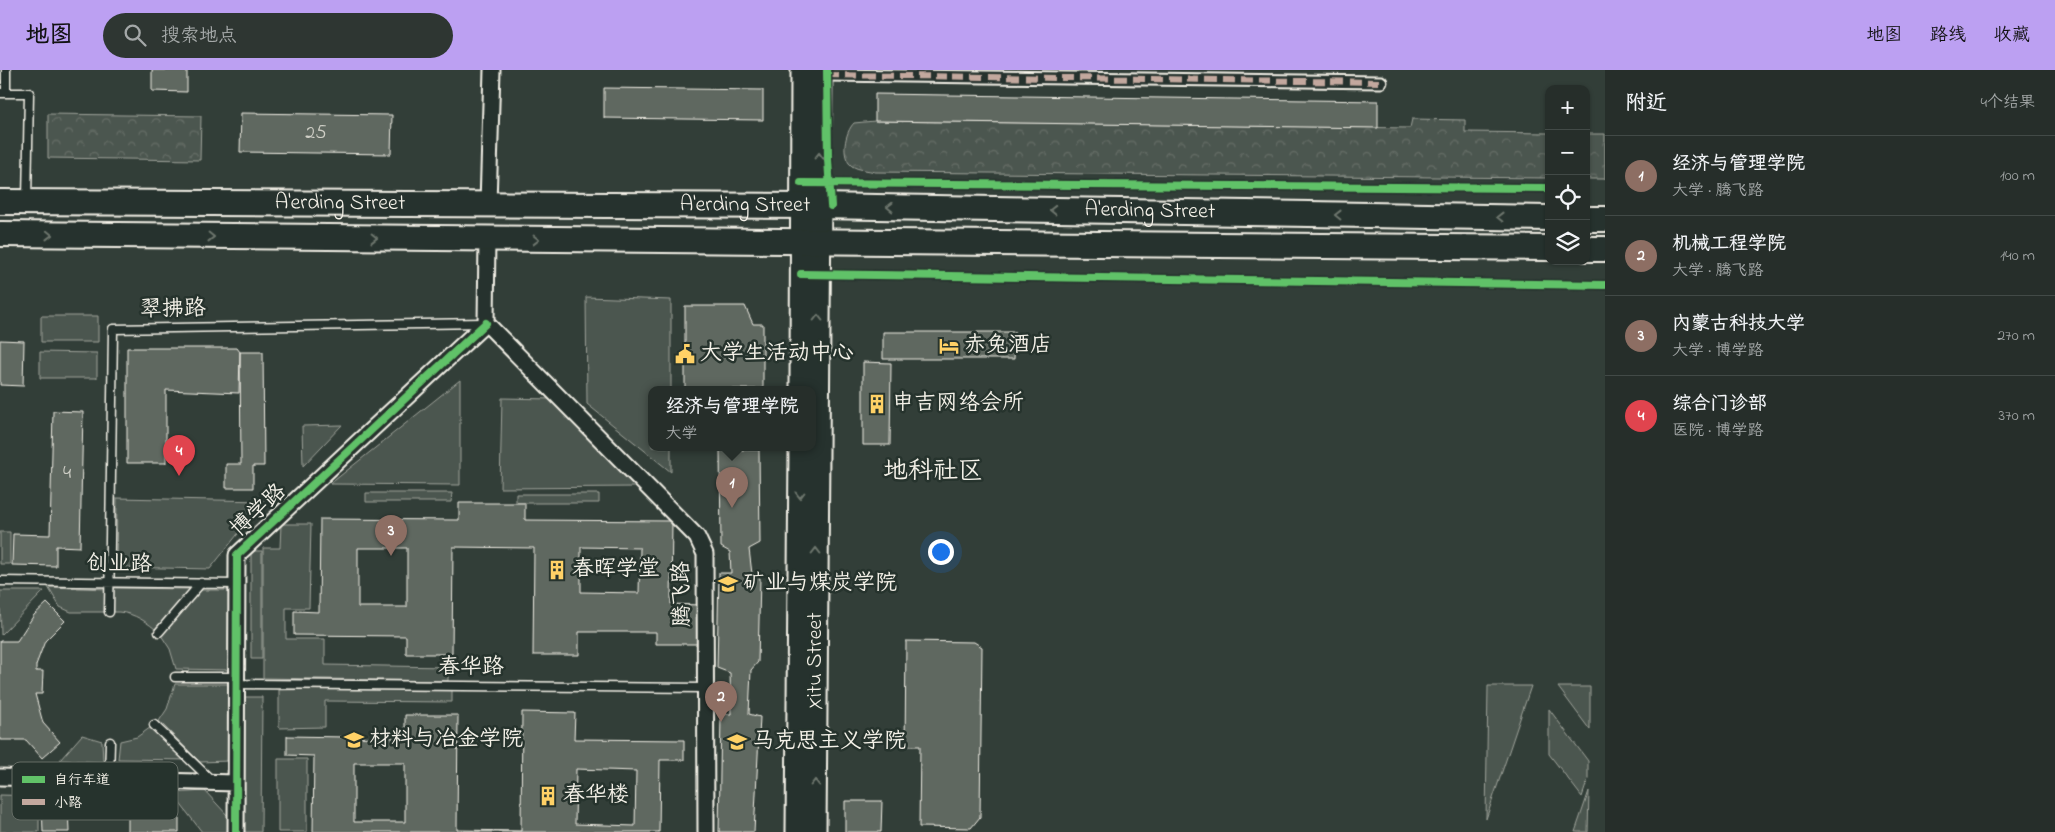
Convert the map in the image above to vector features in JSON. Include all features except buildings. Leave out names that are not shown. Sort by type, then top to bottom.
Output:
[{"type":"main road","name":"Xitu Street","points":[[802,70],[810,206],[811,386]]},
{"type":"main road","name":"Xitu Street","points":[[810,206],[824,73]]},
{"type":"main road","name":"A'erding Street","points":[[0,202],[810,206],[1545,218]]},
{"type":"main road","points":[[1590,219],[1605,219]]},
{"type":"main road","name":"A'erding Street","points":[[0,234],[810,243],[1545,248]]},
{"type":"main road","name":"Xitu Street","points":[[801,386],[810,243]]},
{"type":"main road","points":[[1590,249],[1605,249]]},
{"type":"main road","name":"Xitu Street","points":[[797,832],[800,451]]},
{"type":"main road","name":"Xitu Street","points":[[812,451],[815,832]]},
{"type":"street","points":[[488,204],[492,70]]},
{"type":"street","points":[[824,73],[1381,82]]},
{"type":"street","points":[[486,323],[487,240]]},
{"type":"street","name":"博学路","points":[[236,832],[237,555],[486,323]]},
{"type":"street","name":"腾飞路","points":[[486,323],[697,537],[705,554],[706,832]]},
{"type":"street","points":[[178,781],[236,783]]},
{"type":"lane","points":[[6,70],[3,93],[29,93],[27,202]]},
{"type":"lane","name":"翠拂路","points":[[109,582],[113,329],[486,323]]},
{"type":"lane","name":"创业路","points":[[0,580],[237,584]]},
{"type":"lane","points":[[109,582],[109,612]]},
{"type":"lane","points":[[159,632],[201,583]]},
{"type":"lane","name":"春华路","points":[[175,677],[237,680],[705,688]]},
{"type":"lane","points":[[154,725],[214,782]]},
{"type":"lane","points":[[109,762],[110,742]]},
{"type":"green space","points":[[48,114],[201,116],[200,160],[48,158]]},
{"type":"green space","points":[[1412,119],[1465,120],[1465,132],[1545,133],[1545,178],[875,172],[852,166],[848,162],[845,151],[846,138],[854,123],[875,121],[1410,128]]},
{"type":"green space","points":[[1590,134],[1605,134],[1605,179],[1590,179]]},
{"type":"green space","points":[[586,297],[671,300],[671,386],[648,386],[648,451],[671,451],[671,472],[587,404]]},
{"type":"green space","points":[[41,316],[98,316],[98,342],[41,342]]},
{"type":"green space","points":[[40,352],[97,353],[97,378],[40,378]]},
{"type":"green space","points":[[460,380],[460,485],[330,484]]},
{"type":"green space","points":[[502,398],[551,399],[637,487],[500,488]]},
{"type":"green space","points":[[342,425],[303,466],[302,426]]},
{"type":"green space","points":[[366,493],[452,493],[451,502],[366,502]]},
{"type":"green space","points":[[516,494],[599,494],[599,503],[516,503]]},
{"type":"green space","points":[[117,498],[264,501],[210,569],[116,567]]},
{"type":"green space","points":[[281,524],[311,524],[309,608],[286,608],[286,639],[325,639],[325,665],[448,667],[448,681],[263,678],[263,548],[280,548]]},
{"type":"green space","points":[[0,532],[10,532],[10,564],[0,564]]},
{"type":"green space","points":[[251,551],[262,551],[262,659],[251,659]]},
{"type":"green space","points":[[48,587],[109,589],[109,612],[71,612],[60,607]]},
{"type":"green space","points":[[113,588],[190,589],[155,629],[136,616],[113,612]]},
{"type":"green space","points":[[195,590],[234,590],[233,670],[176,669],[170,649],[159,632]]},
{"type":"green space","points":[[0,591],[44,591],[1,635]]},
{"type":"green space","points":[[175,684],[230,684],[229,761],[200,762],[159,721],[167,709]]},
{"type":"green space","points":[[1488,686],[1531,686],[1486,819]]},
{"type":"green space","points":[[324,687],[452,688],[452,702],[325,701],[325,727],[279,728],[279,690],[323,689]]},
{"type":"green space","points":[[1558,687],[1590,687],[1590,730]]},
{"type":"green space","points":[[244,697],[262,697],[261,832],[244,832]]},
{"type":"green space","points":[[1549,709],[1588,761],[1588,779],[1582,797],[1549,754]]},
{"type":"green space","points":[[154,725],[190,760],[118,759],[120,741],[137,737]]},
{"type":"green space","points":[[82,735],[102,741],[103,762],[60,760]]},
{"type":"green space","points":[[278,759],[307,759],[307,832],[278,832]]},
{"type":"green space","points":[[205,791],[228,816],[228,832],[202,832],[178,801],[178,793]]},
{"type":"green space","points":[[1589,791],[1588,832],[1575,832]]},
{"type":"green space","points":[[0,795],[12,795],[12,820],[39,820],[39,832],[0,832]]},
{"type":"marked path","points":[[827,75],[1381,82]]},
{"type":"cycle path","points":[[827,70],[828,159],[831,206]]},
{"type":"cycle path","points":[[801,183],[1545,188]]},
{"type":"cycle path","points":[[801,274],[1605,285]]},
{"type":"cycle path","points":[[236,832],[237,555],[486,323]]},
{"type":"place","name":"赤兔酒店","points":[[949,346]]},
{"type":"place","name":"大学生活动中心","points":[[685,354]]},
{"type":"place","name":"申吉网络会所","points":[[877,404]]},
{"type":"place","name":"综合门诊部","points":[[179,476]]},
{"type":"place","name":"经济与管理学院","points":[[732,508]]},
{"type":"place","name":"内蒙古科技大学","points":[[391,556]]},
{"type":"place","name":"春晖学堂","points":[[557,570]]},
{"type":"place","name":"矿业与煤炭学院","points":[[728,584]]},
{"type":"place","name":"机械工程学院","points":[[721,722]]},
{"type":"place","name":"材料与冶金学院","points":[[354,740]]},
{"type":"place","name":"马克思主义学院","points":[[737,742]]},
{"type":"place","name":"春华楼","points":[[548,796]]},
{"type":"district","name":"地科社区","points":[[933,472]]}]
